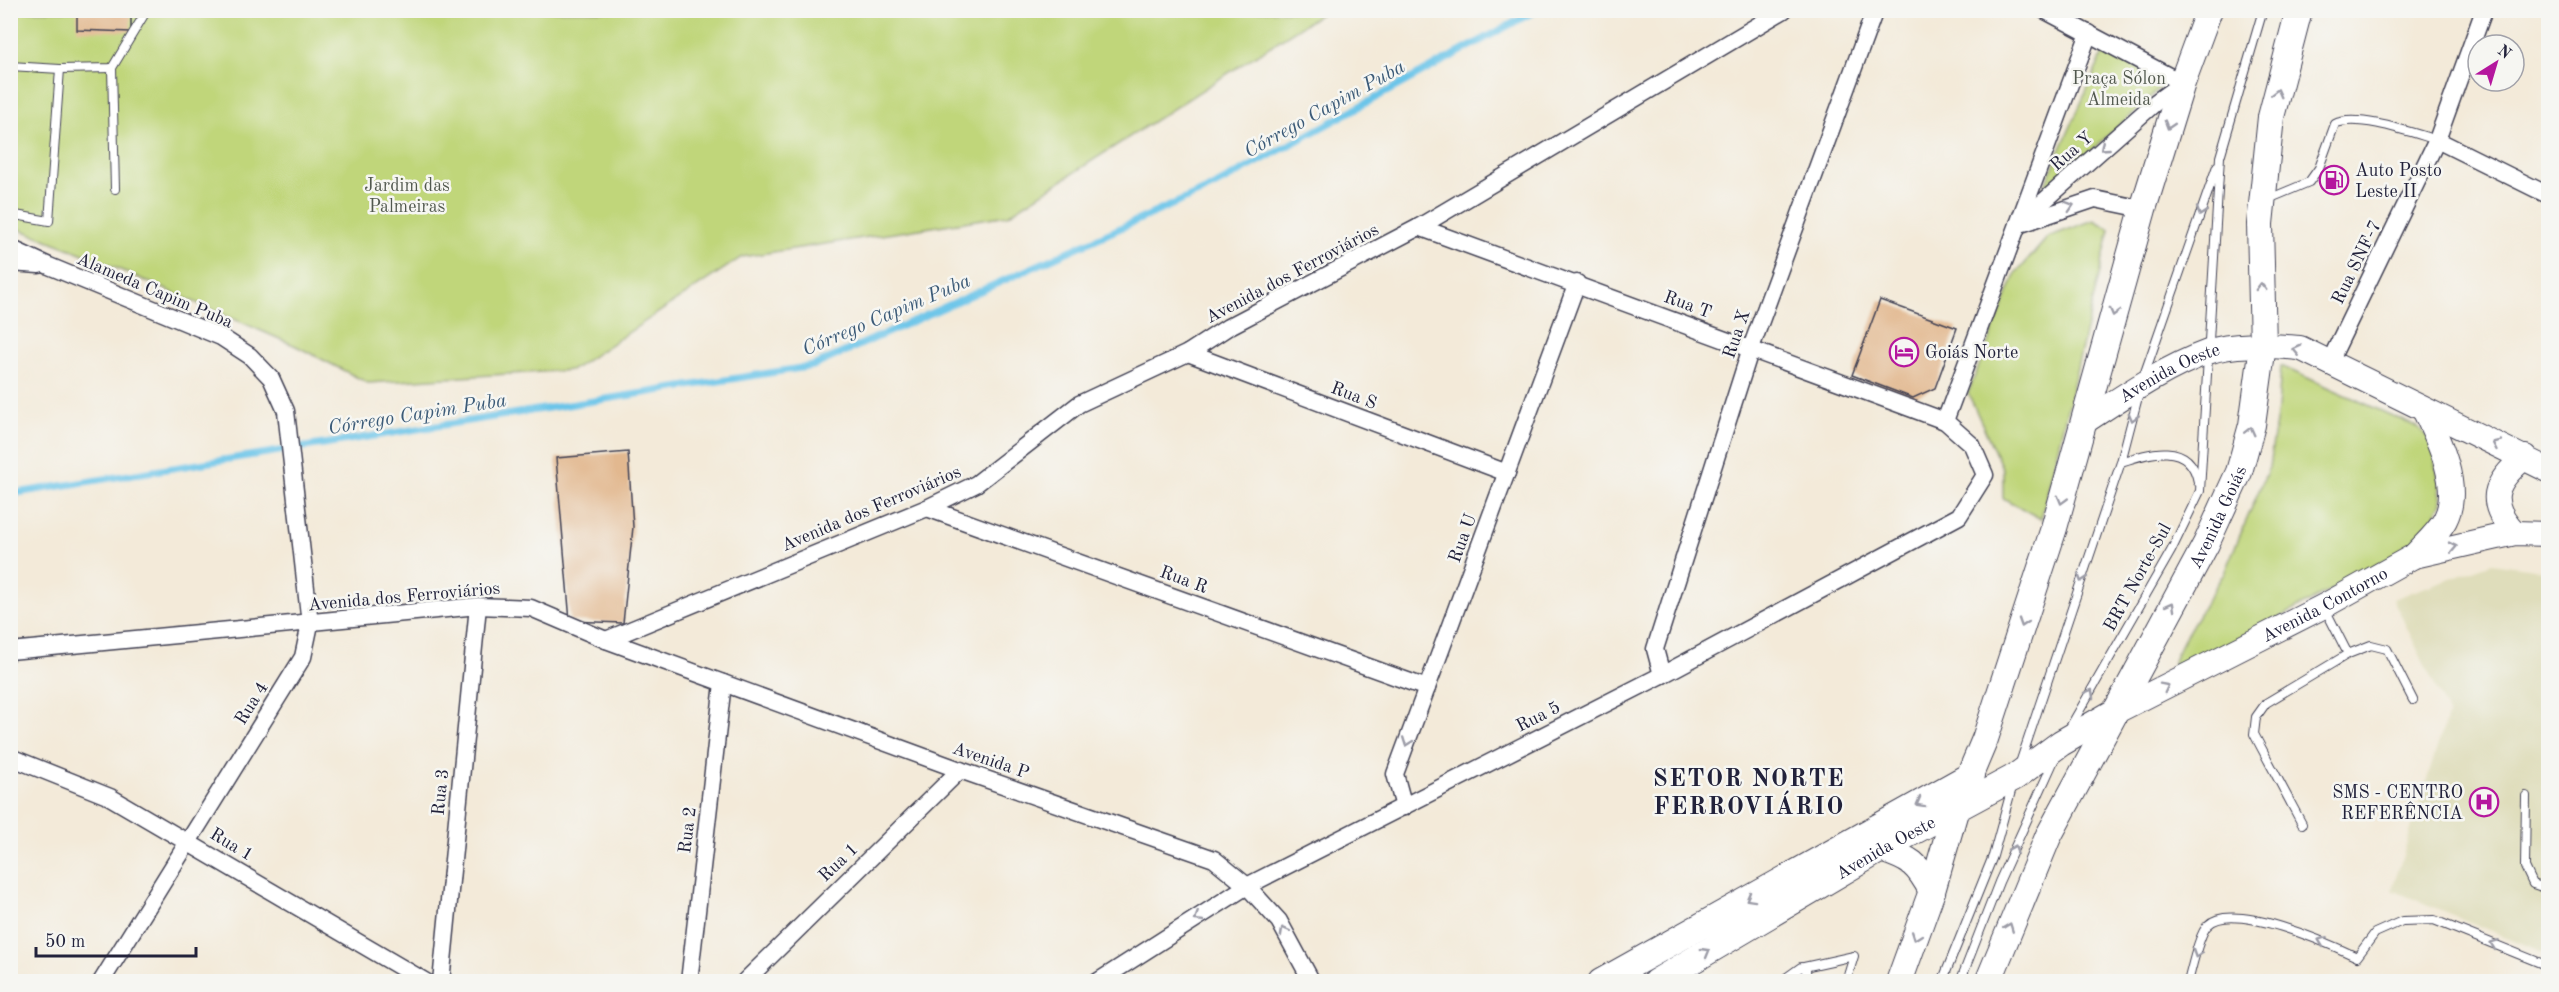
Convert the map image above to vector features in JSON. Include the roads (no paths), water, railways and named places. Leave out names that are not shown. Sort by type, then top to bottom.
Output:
[{"type":"main road","points":[[1899,981],[1932,891],[1956,808],[1985,739],[2054,528],[2143,209],[2182,83],[2209,10]]},
{"type":"main road","name":"Avenida Goiás","points":[[1988,981],[2048,837],[2206,544],[2239,472],[2252,424],[2263,345],[2260,224],[2271,117],[2299,10]]},
{"type":"main road","points":[[2263,345],[2300,348],[2548,470]]},
{"type":"main road","name":"Avenida Oeste","points":[[2084,422],[2142,383],[2210,351],[2263,345]]},
{"type":"main road","points":[[2414,556],[2444,522],[2451,506],[2448,470],[2440,441],[2424,410]]},
{"type":"main road","points":[[2515,533],[2500,516],[2495,497],[2508,471],[2525,457]]},
{"type":"main road","name":"Avenida Contorno","points":[[2113,713],[2324,606],[2414,556],[2515,533],[2548,534]]},
{"type":"main road","name":"Avenida Oeste","points":[[1656,981],[1881,849],[2015,777],[2061,743],[2113,713]]},
{"type":"main road","name":"Avenida Oeste","points":[[1601,981],[1971,775]]},
{"type":"main road","points":[[1881,849],[1907,858],[1919,867],[1932,891]]},
{"type":"street","name":"Avenida dos Ferroviários","points":[[10,651],[310,624],[478,606],[531,608],[606,640],[927,507],[976,484],[1079,404],[1188,353],[1228,327],[1419,227],[1784,10]]},
{"type":"street","name":"Rua X","points":[[1662,675],[1655,649],[1751,348],[1875,10]]},
{"type":"street","points":[[2044,10],[2182,83]]},
{"type":"street","name":"Rua SNF-7","points":[[2329,363],[2437,140],[2484,10]]},
{"type":"street","name":"Rua Y","points":[[1945,421],[2015,226],[2089,33]]},
{"type":"street","name":"Rua Y","points":[[2015,226],[2156,102],[2182,83]]},
{"type":"street","points":[[2437,140],[2548,195]]},
{"type":"street","points":[[2015,226],[2095,199],[2143,209]]},
{"type":"street","name":"Rua T","points":[[1419,227],[1577,283],[1945,421],[1972,445],[1985,475]]},
{"type":"street","name":"Alameda Capim Puba","points":[[10,248],[221,337],[250,356],[271,378],[286,411]]},
{"type":"street","name":"Alameda Capim Puba","points":[[10,263],[49,266]]},
{"type":"street","name":"Rua U","points":[[1404,807],[1395,774],[1577,283]]},
{"type":"street","name":"Rua S","points":[[1188,353],[1507,473]]},
{"type":"street","name":"Rua 4","points":[[101,981],[303,657],[310,624],[286,411]]},
{"type":"street","name":"Rua 5","points":[[1097,981],[1247,886],[1662,675],[1959,516],[1985,475]]},
{"type":"street","name":"Rua R","points":[[927,507],[1427,688]]},
{"type":"street","name":"Rua 3","points":[[441,981],[478,606]]},
{"type":"street","name":"Avenida P","points":[[606,640],[960,770],[1214,859],[1247,886],[1279,921],[1312,981]]},
{"type":"street","name":"Rua 2","points":[[689,981],[723,683]]},
{"type":"street","name":"Rua 1","points":[[10,757],[110,797],[426,981]]},
{"type":"street","name":"Rua 1","points":[[744,981],[960,770]]},
{"type":"lane","points":[[115,189],[112,68],[147,10]]},
{"type":"lane","points":[[1942,981],[1993,856],[2015,777],[2121,462],[2142,383],[2220,157],[2263,10]]},
{"type":"lane","points":[[10,66],[60,69],[112,68]]},
{"type":"lane","points":[[10,214],[48,221],[60,69]]},
{"type":"lane","points":[[2263,201],[2309,182],[2319,168],[2335,124],[2343,120],[2374,124],[2437,140]]},
{"type":"lane","name":"BRT Norte-Sul","points":[[1960,981],[1999,882],[2061,743],[2171,551],[2200,491],[2220,157]]},
{"type":"lane","points":[[2121,462],[2151,452],[2166,451],[2182,458],[2192,466],[2200,491]]},
{"type":"lane","points":[[2324,606],[2348,654]]},
{"type":"lane","points":[[2302,824],[2254,734],[2256,717],[2266,703],[2348,654],[2371,645],[2387,649],[2413,700]]},
{"type":"lane","points":[[2526,796],[2525,867],[2533,884],[2548,889]]},
{"type":"lane","points":[[2188,981],[2205,926],[2215,919],[2225,917],[2276,926],[2324,941],[2357,957],[2375,933],[2402,921],[2434,920],[2548,966]]},
{"type":"lane","points":[[1780,981],[1804,967],[1854,956],[1846,981]]},
{"type":"lane","points":[[1804,967],[1807,981]]},
{"type":"waterway","name":"Córrego Capim Puba","points":[[10,494],[813,366],[1214,186],[1537,10]]},
{"type":"place","name":"Auto Posto Leste II","points":[[2334,180]]},
{"type":"place","name":"Goiás Norte","points":[[1904,352]]},
{"type":"place","name":"SMS - CENTRO REFERÊNCIA","points":[[2484,802]]},
{"type":"district","name":"SETOR NORTE FERROVIÁRIO","points":[[1749,792]]},
{"type":"park label","name":"Praça Sólon Almeida","points":[[2119,88]]},
{"type":"park label","name":"Jardim das Palmeiras","points":[[407,195]]}]
